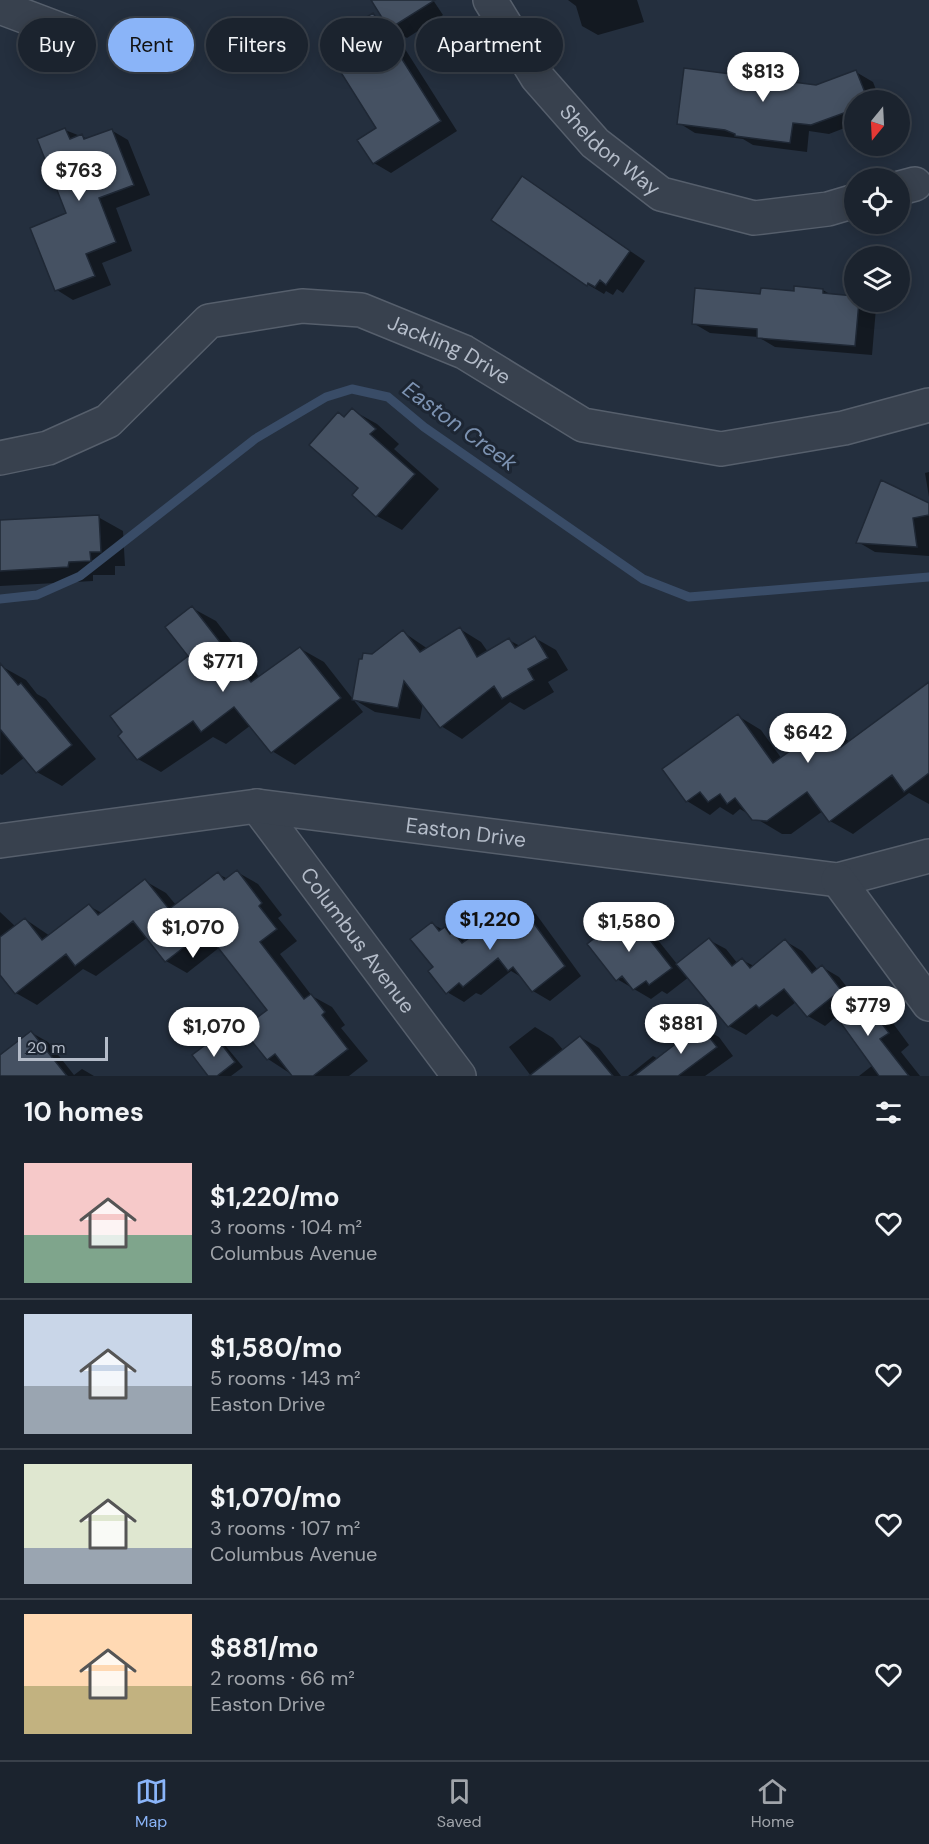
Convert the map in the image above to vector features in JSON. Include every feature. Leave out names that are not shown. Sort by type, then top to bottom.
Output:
[{"type":"street","name":"Sheldon Way","points":[[490,0],[537,77],[595,143],[661,194],[754,218],[844,204]]},
{"type":"street","points":[[0,7],[29,18]]},
{"type":"street","name":"Jackling Drive","points":[[0,458],[48,448],[108,421],[208,321],[302,306],[361,310],[464,352],[583,425],[721,449],[844,428],[929,405]]},
{"type":"street","name":"Easton Drive","points":[[0,841],[257,806],[838,880],[929,856]]},
{"type":"street","name":"Columbus Avenue","points":[[257,806],[459,1076]]},
{"type":"street","points":[[838,880],[929,1004]]},
{"type":"building","points":[[371,0],[435,0],[404,20],[382,18]]},
{"type":"building","points":[[373,13],[376,18],[365,18]]},
{"type":"building","points":[[404,62],[441,121],[373,164],[357,140],[376,128],[341,72],[404,72]]},
{"type":"building","points":[[684,68],[816,85],[856,70],[864,90],[844,90],[844,113],[811,125],[793,123],[790,143],[735,136],[725,130],[677,124]]},
{"type":"building","points":[[65,128],[70,139],[82,134],[84,139],[112,129],[134,185],[99,198],[116,242],[86,254],[95,276],[55,291],[30,228],[66,213],[37,139]]},
{"type":"building","points":[[522,176],[630,251],[606,285],[600,280],[595,287],[588,283],[587,286],[491,220]]},
{"type":"building","points":[[794,286],[823,289],[823,293],[844,295],[844,312],[858,312],[855,346],[757,338],[757,329],[692,324],[695,288],[760,294],[761,288],[794,291]]},
{"type":"building","points":[[352,408],[376,429],[370,434],[415,474],[376,517],[352,495],[358,488],[309,445],[338,412],[344,417]]},
{"type":"building","points":[[881,480],[929,503],[929,515],[913,518],[917,547],[856,543]]},
{"type":"building","points":[[99,515],[101,552],[90,552],[91,561],[69,562],[68,567],[0,571],[0,520]]},
{"type":"building","points":[[192,606],[251,682],[300,647],[341,698],[271,753],[234,707],[201,732],[193,721],[137,760],[118,736],[122,732],[110,716],[188,656],[165,627]]},
{"type":"building","points":[[460,627],[477,657],[509,638],[515,648],[535,636],[548,658],[528,669],[534,680],[502,699],[494,686],[440,728],[404,681],[398,708],[352,700],[359,659],[362,659],[363,653],[372,654],[403,630],[420,652]]},
{"type":"building","points":[[0,663],[18,685],[21,683],[72,745],[36,773],[0,729]]},
{"type":"building","points":[[929,682],[929,773],[904,792],[892,775],[829,822],[807,792],[767,821],[752,820],[735,798],[727,804],[720,794],[708,802],[700,792],[686,802],[662,769],[738,714],[773,763],[825,726],[841,747]]},
{"type":"building","points":[[237,870],[262,903],[259,906],[277,929],[260,942],[304,999],[311,994],[325,1012],[322,1015],[348,1049],[313,1076],[292,1076],[275,1054],[267,1060],[242,1029],[267,1010],[205,931],[165,962],[133,921],[75,966],[66,954],[15,994],[0,975],[0,937],[25,918],[42,940],[89,904],[98,915],[145,879],[169,909],[218,872],[224,880]]},
{"type":"building","points":[[519,903],[565,966],[532,992],[513,967],[508,971],[498,958],[463,987],[459,983],[446,994],[428,971],[433,967],[410,939],[432,922],[439,931],[445,927],[450,934],[453,932],[462,943]]},
{"type":"building","points":[[628,912],[672,968],[649,985],[646,981],[633,990],[622,976],[616,981],[587,944]]},
{"type":"building","points":[[709,938],[732,966],[742,958],[750,968],[785,939],[812,973],[822,965],[841,990],[807,1017],[784,989],[759,1008],[756,1005],[728,1027],[676,964]]},
{"type":"building","points":[[847,996],[861,1014],[870,1008],[889,1033],[880,1039],[909,1076],[879,1076],[830,1008]]},
{"type":"building","points":[[700,1025],[717,1047],[678,1076],[634,1076]]},
{"type":"building","points":[[31,1031],[67,1076],[0,1076],[0,1055]]},
{"type":"building","points":[[580,1036],[613,1076],[529,1076]]},
{"type":"building","points":[[216,1037],[235,1062],[217,1076],[208,1076],[192,1055]]},
{"type":"waterway","name":"Easton Creek","points":[[0,599],[37,595],[80,576],[255,439],[326,397],[352,389],[388,397],[424,427],[643,579],[689,597],[929,577]]}]
